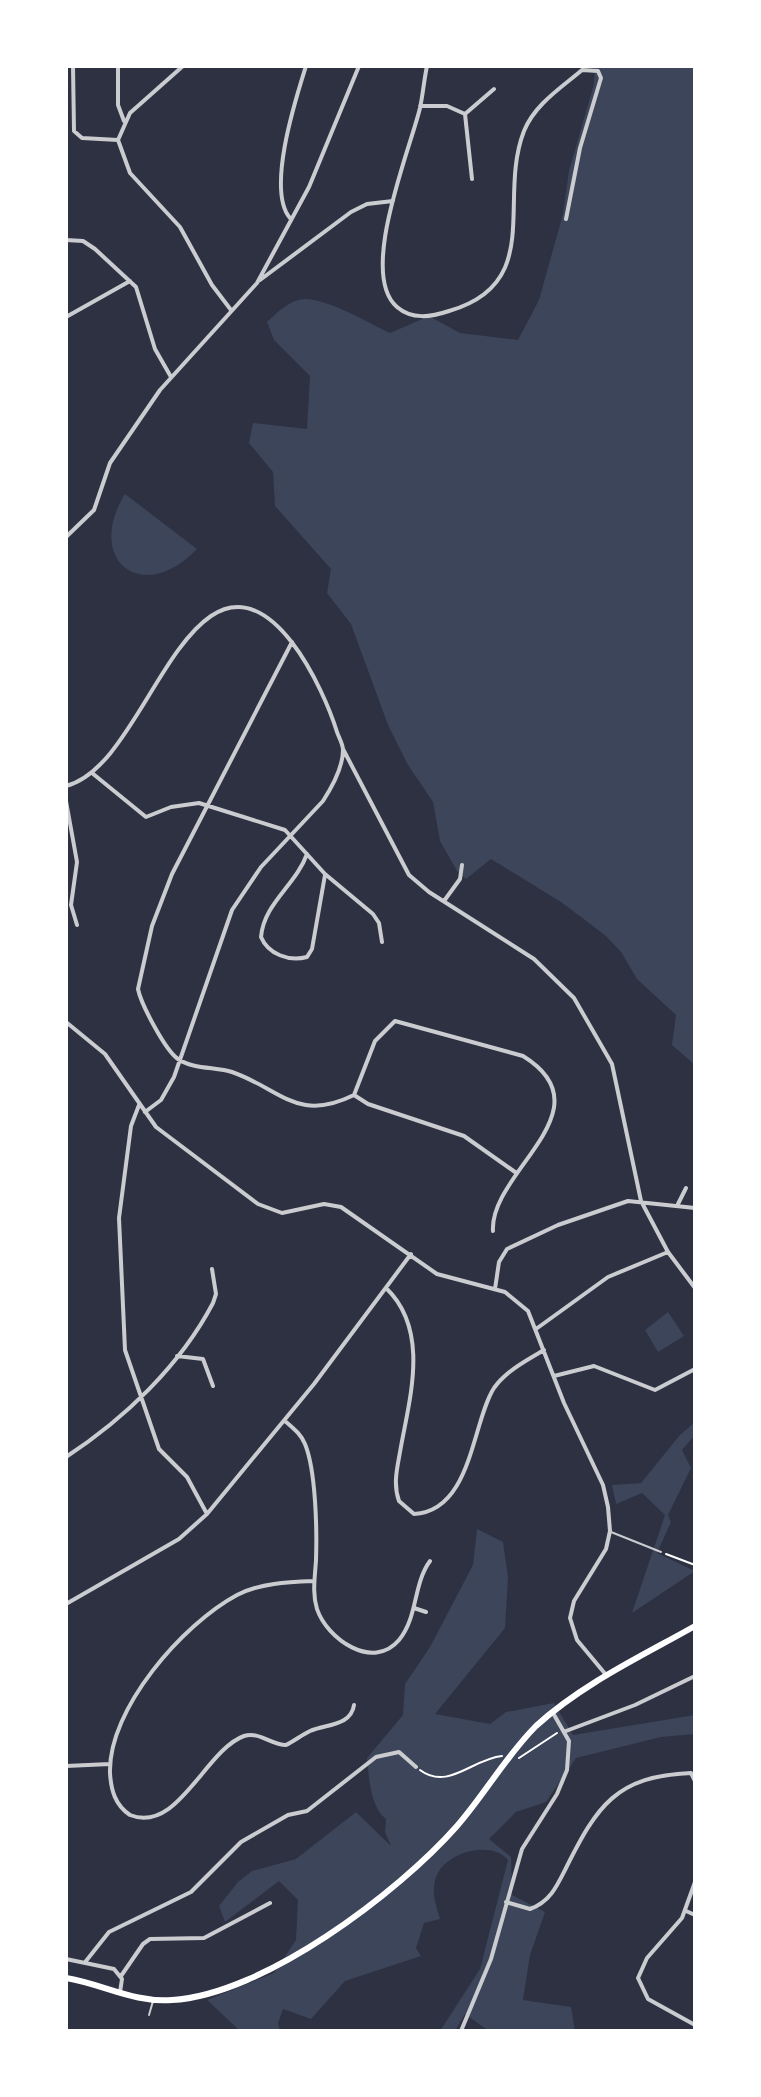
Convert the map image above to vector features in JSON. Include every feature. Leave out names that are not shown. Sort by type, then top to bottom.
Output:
[{"type":"main road","points":[[66,1978],[119,1994],[153,2000],[189,1999],[232,1987],[360,1913],[432,1853],[474,1806],[517,1748],[553,1713],[607,1676],[695,1626]]},
{"type":"street","points":[[73,66],[74,131],[82,138],[118,140]]},
{"type":"street","points":[[118,66],[118,105],[124,121]]},
{"type":"street","points":[[183,66],[124,121],[118,140],[130,173],[180,227],[212,285],[231,310]]},
{"type":"street","points":[[290,218],[282,203],[284,142],[306,66]]},
{"type":"street","points":[[257,283],[309,187],[359,66]]},
{"type":"street","points":[[427,66],[420,106],[393,201],[383,272],[385,291],[398,308],[414,316],[427,317],[452,311],[481,296],[501,280],[511,255],[517,162],[524,131],[542,104],[582,70],[590,68],[598,71],[601,78],[580,148],[566,219]]},
{"type":"street","points":[[465,114],[494,89]]},
{"type":"street","points":[[420,106],[447,106],[465,114]]},
{"type":"street","points":[[465,114],[472,179]]},
{"type":"street","points":[[66,537],[94,510],[105,472],[116,452],[171,377],[257,283],[338,219],[367,204],[393,201]]},
{"type":"street","points":[[66,240],[83,241],[130,281],[141,300],[160,362],[171,377]]},
{"type":"street","points":[[66,317],[130,281]]},
{"type":"street","points":[[66,786],[92,773],[184,643],[208,618],[227,608],[249,610],[273,623],[292,642],[323,690],[343,749],[409,875],[534,959],[574,998],[612,1064],[641,1201],[668,1252],[695,1288]]},
{"type":"street","points":[[292,642],[172,874],[152,926],[138,982],[144,1005],[179,1060],[230,1071],[303,1106],[324,1107],[354,1095],[375,1041],[395,1021],[523,1056],[542,1067],[552,1081],[556,1100],[529,1158],[515,1172],[512,1186],[493,1214],[493,1231]]},
{"type":"street","points":[[145,1112],[161,1100],[179,1060],[232,910],[261,867],[292,836],[331,788],[343,749]]},
{"type":"street","points":[[92,773],[146,817],[183,803],[206,805],[276,826],[292,836],[325,874],[373,914],[379,923],[382,942]]},
{"type":"street","points":[[66,801],[77,862],[71,905],[77,925]]},
{"type":"street","points":[[307,854],[300,873],[269,909],[262,924],[261,937],[271,952],[292,959],[307,957],[312,949],[325,874]]},
{"type":"street","points":[[444,901],[460,879],[462,865]]},
{"type":"street","points":[[66,1022],[105,1054],[139,1105],[168,1138],[267,1209],[282,1213],[324,1204],[341,1207],[447,1279],[495,1289],[521,1303],[536,1329],[603,1485],[610,1531],[596,1568],[574,1601],[570,1618],[577,1640],[607,1676]]},
{"type":"street","points":[[354,1095],[368,1104],[464,1136],[515,1172]]},
{"type":"street","points":[[139,1105],[128,1143],[119,1238],[125,1350],[159,1449],[187,1477],[207,1514]]},
{"type":"street","points":[[678,1204],[686,1188]]},
{"type":"street","points":[[495,1289],[501,1255],[514,1244],[611,1205],[641,1201],[695,1208]]},
{"type":"street","points":[[536,1329],[608,1277],[668,1252]]},
{"type":"street","points":[[66,1604],[179,1539],[207,1514],[285,1421],[411,1254]]},
{"type":"street","points":[[66,1457],[99,1435],[142,1396],[177,1356],[213,1303],[216,1294],[212,1269]]},
{"type":"street","points":[[386,1288],[402,1308],[413,1348],[411,1389],[395,1477],[399,1501],[414,1514],[436,1505],[463,1475],[494,1388],[544,1350]]},
{"type":"street","points":[[177,1356],[203,1359],[213,1386]]},
{"type":"street","points":[[554,1376],[594,1366],[655,1390],[695,1369]]},
{"type":"street","points":[[285,1421],[302,1437],[309,1459],[316,1549],[314,1598],[322,1622],[332,1634],[354,1648],[378,1651],[392,1646],[404,1632],[414,1608],[420,1574],[430,1561]]},
{"type":"street","points":[[314,1581],[249,1590],[198,1622],[135,1697],[119,1726],[110,1764],[113,1794],[117,1803],[130,1815],[146,1819],[175,1804],[243,1736],[256,1735],[286,1745],[307,1732],[343,1721],[351,1716],[354,1705]]},
{"type":"street","points":[[414,1608],[426,1612]]},
{"type":"street","points":[[564,1730],[635,1705],[695,1676]]},
{"type":"street","points":[[461,2031],[480,1988],[522,1849],[563,1782],[570,1754],[564,1730],[553,1713]]},
{"type":"street","points":[[86,1961],[109,1932],[191,1892],[241,1842],[288,1815],[307,1811],[376,1757],[399,1752],[416,1767]]},
{"type":"street","points":[[69,1767],[110,1764]]},
{"type":"street","points":[[506,1902],[530,1909],[543,1902],[554,1890],[592,1818],[612,1795],[634,1782],[659,1775],[691,1773],[695,1781]]},
{"type":"street","points":[[695,1882],[686,1911],[642,1965],[639,1983],[652,2002],[695,2025]]},
{"type":"street","points":[[119,1994],[121,1976],[143,1944],[150,1939],[204,1938],[270,1903]]},
{"type":"street","points":[[686,1911],[695,1915]]},
{"type":"street","points":[[66,1959],[111,1968],[121,1976]]},
{"type":"lane","points":[[610,1531],[661,1552]]},
{"type":"lane","points":[[149,2015],[153,2000]]},
{"type":"path","points":[[661,1552],[695,1565]]},
{"type":"path","points":[[516,1758],[526,1756],[564,1730]]},
{"type":"path","points":[[416,1767],[434,1778],[445,1778],[483,1761],[503,1756]]},
{"type":"shaded area","points":[[595,66],[695,66],[695,1065],[672,1045],[676,1015],[637,979],[621,952],[606,936],[561,902],[491,859],[466,879],[457,871],[440,841],[433,802],[408,765],[388,725],[351,624],[327,593],[331,569],[275,506],[273,472],[249,443],[253,423],[307,429],[310,376],[274,340],[267,322],[294,302],[305,299],[325,303],[390,333],[429,316],[460,333],[518,340],[539,300],[563,214],[569,171],[594,84]]},
{"type":"shaded area","points":[[125,494],[197,549],[177,566],[157,574],[140,574],[125,568],[116,556],[111,539],[114,518]]},
{"type":"shaded area","points":[[668,1312],[684,1336],[658,1352],[645,1330]]},
{"type":"shaded area","points":[[695,1422],[695,1435],[682,1450],[691,1468],[668,1515],[671,1522],[657,1553],[695,1571],[632,1613],[665,1515],[642,1493],[616,1504],[612,1485],[641,1483],[679,1436]]},
{"type":"shaded area","points":[[477,1529],[503,1542],[508,1577],[505,1628],[435,1714],[490,1724],[506,1712],[554,1703],[573,1735],[695,1715],[695,1734],[661,1737],[576,1758],[546,1802],[516,1812],[489,1839],[511,1857],[512,1895],[545,1912],[530,1955],[523,2000],[571,2007],[575,2031],[489,2031],[465,2014],[455,2031],[440,2031],[480,1969],[508,1860],[500,1854],[481,1850],[470,1851],[450,1860],[437,1875],[434,1892],[440,1919],[424,1923],[416,1948],[421,1956],[345,1981],[311,2019],[283,2009],[278,2023],[280,2031],[240,2031],[207,2000],[274,1973],[296,1940],[298,1900],[279,1881],[225,1922],[219,1906],[238,1882],[252,1871],[296,1859],[356,1812],[391,1846],[385,1832],[386,1819],[373,1799],[367,1758],[403,1715],[405,1684],[430,1647],[473,1565]]}]
